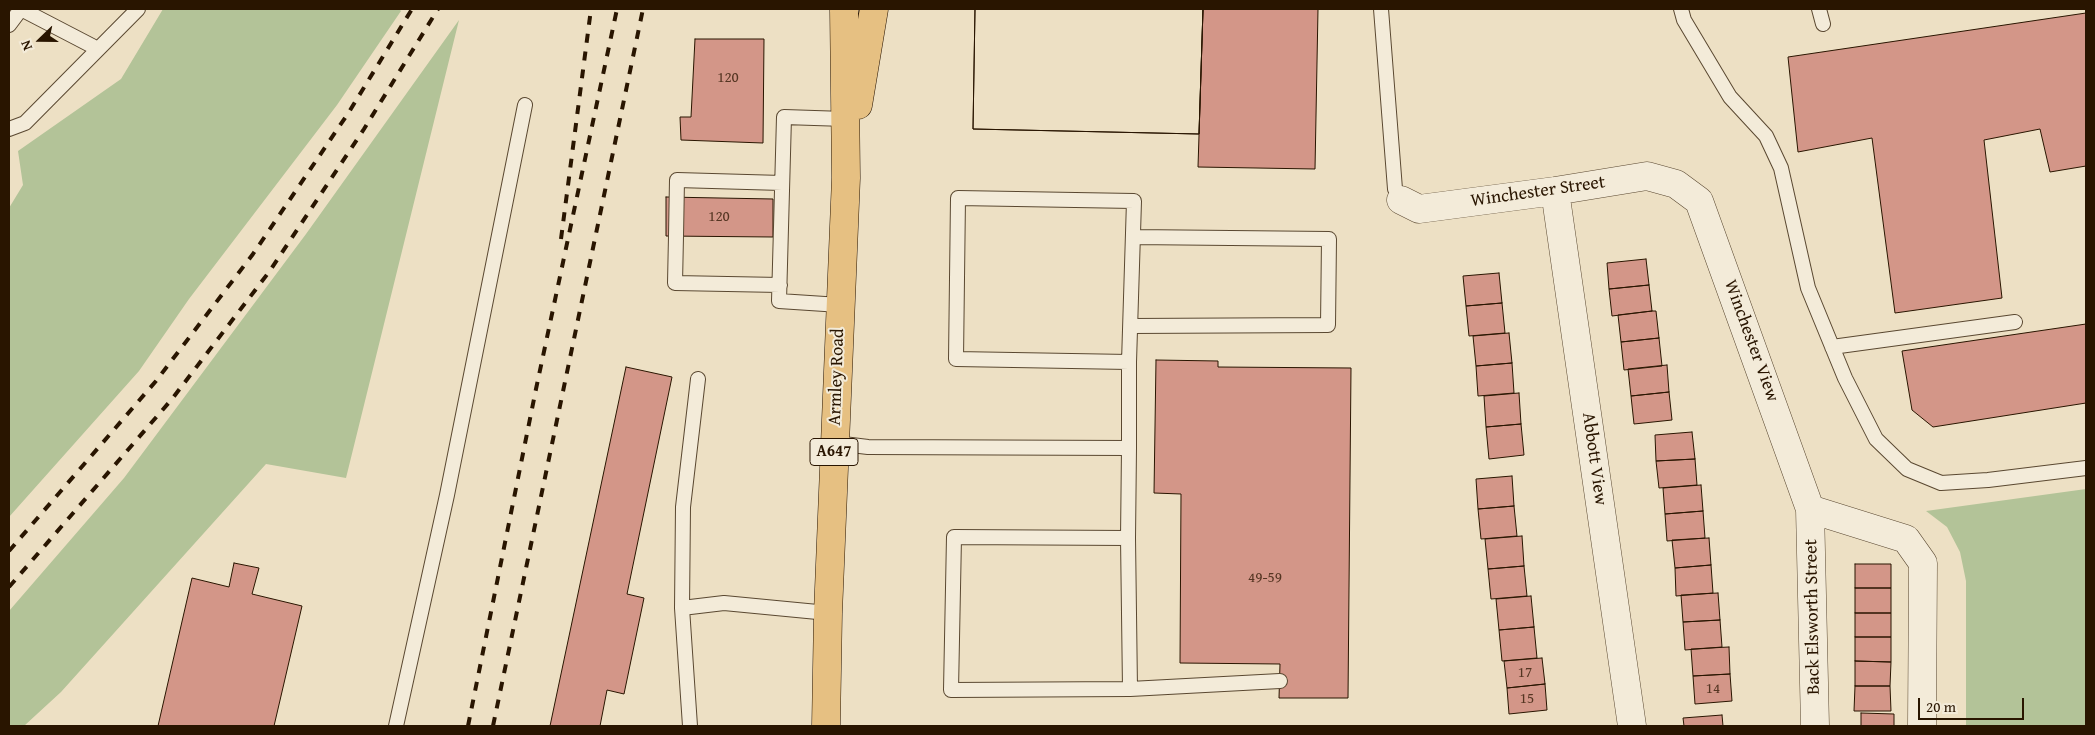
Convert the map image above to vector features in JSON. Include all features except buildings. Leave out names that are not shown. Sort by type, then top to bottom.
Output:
[{"type":"main road","name":"A647","points":[[844,9],[846,178]]},
{"type":"main road","name":"A647","points":[[846,178],[874,9]]},
{"type":"main road","name":"Armley Road","points":[[826,726],[828,612],[846,178]]},
{"type":"street","name":"Winchester Street","points":[[1401,200],[1419,208],[1555,191],[1647,176],[1676,184]]},
{"type":"street","name":"Winchester View","points":[[1676,184],[1700,201],[1810,508]]},
{"type":"street","name":"Abbott View","points":[[1555,191],[1632,726]]},
{"type":"street","name":"Back Elsworth Street","points":[[1810,508],[1815,726]]},
{"type":"street","points":[[1810,508],[1906,539],[1922,563],[1922,726]]},
{"type":"lane","points":[[9,25],[21,9],[98,50]]},
{"type":"lane","points":[[9,129],[25,123],[138,9]]},
{"type":"lane","points":[[1381,9],[1395,190],[1401,200]]},
{"type":"lane","points":[[1681,9],[1684,20],[1730,97],[1766,136],[1782,168],[1808,288],[1845,378],[1876,439],[1907,469],[1941,483],[1988,480],[2086,468]]},
{"type":"lane","points":[[1819,9],[1823,24]]},
{"type":"lane","points":[[396,726],[446,495],[525,105]]},
{"type":"lane","points":[[840,305],[779,301],[782,183],[784,117],[845,119]]},
{"type":"lane","points":[[780,285],[675,283],[677,180],[782,183]]},
{"type":"lane","points":[[1129,362],[956,359],[958,198],[1134,200],[1129,362],[1128,538],[1130,689]]},
{"type":"lane","points":[[1130,326],[1328,325],[1328,239],[1133,237]]},
{"type":"lane","points":[[1832,346],[2015,322]]},
{"type":"lane","points":[[690,726],[682,608],[683,507],[698,379]]},
{"type":"lane","points":[[835,443],[868,447],[1130,448]]},
{"type":"lane","points":[[1128,538],[954,537],[951,690],[1130,689],[1280,681]]},
{"type":"lane","points":[[682,608],[724,603],[828,612]]},
{"type":"green space","points":[[163,9],[399,9],[401,11],[337,105],[189,299],[139,371],[9,517],[9,208],[23,185],[18,151],[121,79]]},
{"type":"green space","points":[[459,20],[346,478],[266,464],[61,692],[24,726],[9,726],[9,611],[124,478],[306,234]]},
{"type":"green space","points":[[2086,489],[2086,726],[1966,726],[1966,581],[1960,552],[1947,527],[1926,511]]},
{"type":"railway","points":[[9,551],[156,381],[253,254],[349,112],[412,9]]},
{"type":"railway","points":[[9,587],[172,399],[269,272],[364,129],[438,9]]},
{"type":"railway","points":[[561,239],[591,9]]},
{"type":"railway","points":[[468,726],[536,389],[617,9]]},
{"type":"railway","points":[[493,726],[643,9]]}]
